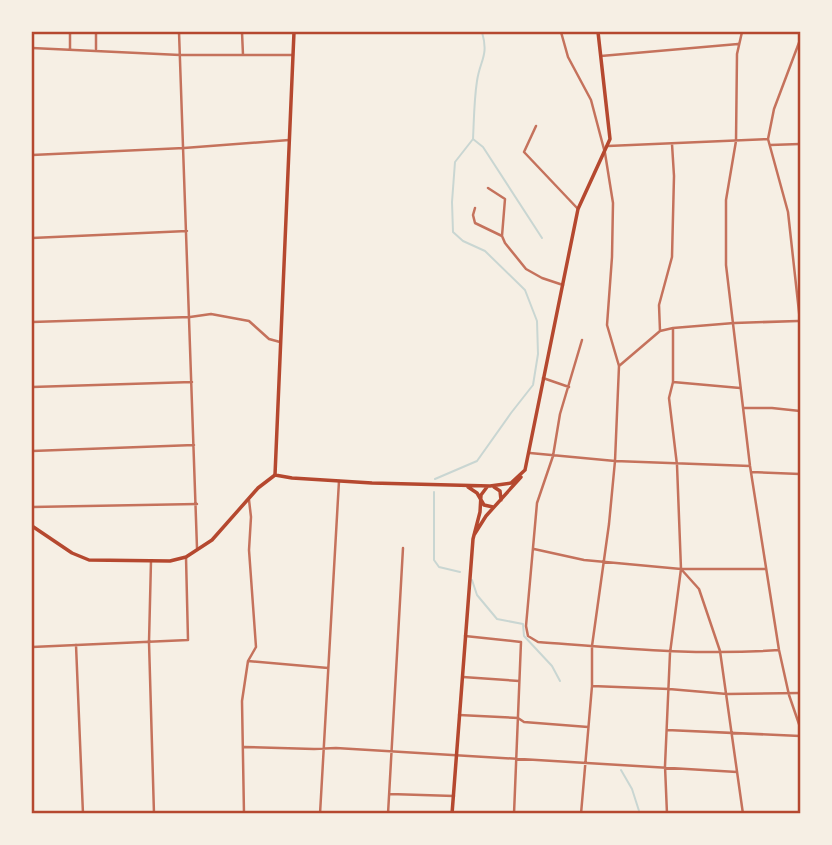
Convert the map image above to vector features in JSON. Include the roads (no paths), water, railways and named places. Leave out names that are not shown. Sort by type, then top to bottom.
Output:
[{"type":"main road","points":[[275,475],[294,32]]},
{"type":"main road","points":[[474,535],[486,516],[525,470],[578,209],[608,146],[611,131],[598,32]]},
{"type":"main road","points":[[32,526],[72,553],[89,560],[170,561],[186,557],[212,540],[258,488],[275,475],[339,481],[490,486],[511,483],[525,470]]},
{"type":"main road","points":[[465,485],[474,490],[489,507],[498,505]]},
{"type":"main road","points":[[452,814],[474,535],[483,490],[490,486],[496,488],[501,494],[498,505]]},
{"type":"street","points":[[70,32],[70,50]]},
{"type":"street","points":[[96,32],[96,51]]},
{"type":"street","points":[[179,32],[197,551]]},
{"type":"street","points":[[242,32],[243,55]]},
{"type":"street","points":[[561,32],[568,57],[591,100],[605,153],[613,203],[607,325],[619,366],[615,461],[592,646],[592,686],[581,814]]},
{"type":"street","points":[[742,32],[737,54],[736,141],[726,200],[726,265],[750,466],[766,569],[779,650],[789,695],[800,727]]},
{"type":"street","points":[[800,40],[774,109],[768,139],[788,212],[800,321],[800,361]]},
{"type":"street","points":[[601,56],[739,44]]},
{"type":"street","points":[[32,48],[180,55],[293,55]]},
{"type":"street","points":[[536,126],[524,152],[578,209]]},
{"type":"street","points":[[608,146],[768,139]]},
{"type":"street","points":[[32,155],[289,140]]},
{"type":"street","points":[[660,331],[659,305],[672,257],[672,144]]},
{"type":"street","points":[[770,145],[800,144]]},
{"type":"street","points":[[488,188],[505,200],[502,236]]},
{"type":"street","points":[[475,208],[475,223],[502,236],[526,269],[563,285]]},
{"type":"street","points":[[32,238],[187,231]]},
{"type":"street","points":[[32,321],[190,317],[211,314],[249,321],[269,339],[280,342]]},
{"type":"street","points":[[619,366],[660,331],[734,323],[800,321]]},
{"type":"street","points":[[667,814],[665,769],[670,653],[681,569],[677,465],[669,398],[673,382],[673,328]]},
{"type":"street","points":[[582,340],[560,414],[553,456],[537,503],[526,626],[528,636],[538,642],[670,653],[720,651],[729,654],[779,650]]},
{"type":"street","points":[[543,378],[569,387]]},
{"type":"street","points":[[32,387],[192,382]]},
{"type":"street","points":[[673,382],[741,388]]},
{"type":"street","points":[[743,408],[800,411]]},
{"type":"street","points":[[32,451],[194,445]]},
{"type":"street","points":[[530,453],[677,465],[750,466]]},
{"type":"street","points":[[751,472],[800,474]]},
{"type":"street","points":[[320,814],[339,481]]},
{"type":"street","points":[[244,814],[242,701],[248,661],[256,647],[249,550],[249,500]]},
{"type":"street","points":[[32,507],[197,504]]},
{"type":"street","points":[[388,814],[403,548]]},
{"type":"street","points":[[534,549],[584,560],[681,569],[766,569]]},
{"type":"street","points":[[32,647],[188,640],[186,557]]},
{"type":"street","points":[[150,561],[149,642],[154,814]]},
{"type":"street","points":[[681,569],[699,589],[720,651],[743,814]]},
{"type":"street","points":[[465,636],[521,642],[514,814]]},
{"type":"street","points":[[76,645],[83,814]]},
{"type":"street","points":[[248,661],[328,668]]},
{"type":"street","points":[[462,677],[519,681]]},
{"type":"street","points":[[592,686],[727,694],[800,693]]},
{"type":"street","points":[[460,715],[518,718],[524,722],[589,727]]},
{"type":"street","points":[[667,730],[800,736]]},
{"type":"street","points":[[243,747],[322,748],[737,772]]},
{"type":"street","points":[[389,794],[453,796]]},
{"type":"waterway","points":[[482,32],[484,53],[476,88],[473,139],[483,147],[542,238]]},
{"type":"waterway","points":[[435,479],[477,461],[533,385],[538,354],[537,321],[525,290],[485,251],[463,241],[453,232],[455,162],[473,139]]},
{"type":"waterway","points":[[434,492],[434,560],[439,567],[460,572]]},
{"type":"waterway","points":[[472,580],[477,595],[497,619],[523,624],[524,636],[552,666],[560,681]]},
{"type":"waterway","points":[[621,770],[632,789],[640,814]]}]
